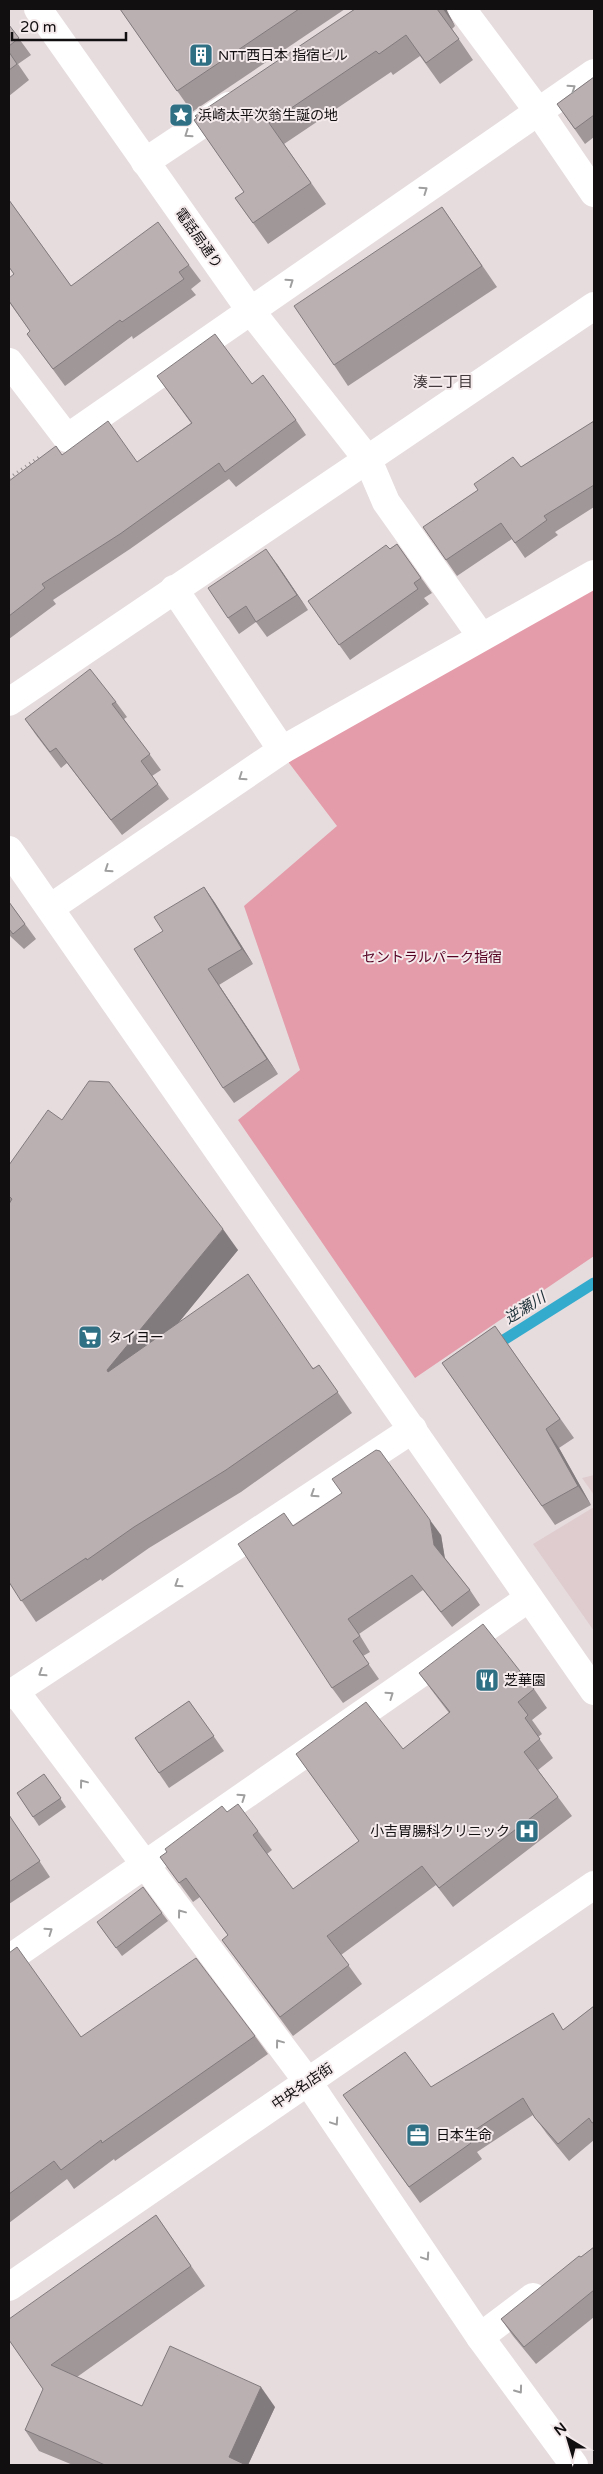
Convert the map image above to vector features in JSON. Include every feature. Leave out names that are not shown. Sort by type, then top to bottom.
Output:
[{"type":"street","name":"電話局通り","points":[[38,9],[250,310],[368,460],[386,502],[481,636]]},
{"type":"street","points":[[462,9],[538,111],[594,193]]},
{"type":"street","points":[[9,362],[67,438],[594,73]]},
{"type":"street","points":[[145,162],[251,91]]},
{"type":"street","points":[[9,702],[594,306]]},
{"type":"street","points":[[50,908],[282,750],[481,636],[594,574]]},
{"type":"street","points":[[174,589],[282,750]]},
{"type":"street","points":[[9,850],[594,1691]]},
{"type":"street","points":[[413,1429],[12,1693],[308,2082],[480,2337],[574,2465]]},
{"type":"street","points":[[9,1959],[529,1598]]},
{"type":"street","name":"中央名店街","points":[[9,2286],[594,1885]]},
{"type":"street","points":[[480,2337],[556,2279]]},
{"type":"shaded area","points":[[594,1475],[594,1495],[582,1478]]},
{"type":"shaded area","points":[[594,1507],[594,1631],[533,1544]]},
{"type":"green space","name":"セントラルパーク指宿","points":[[594,587],[594,1256],[415,1378],[238,1120],[300,1070],[244,906],[337,826],[286,759]]},
{"type":"building","name":"NTT西日本 指宿ビル","points":[[120,9],[299,9],[177,91]]},
{"type":"building","points":[[355,9],[437,9],[459,39],[426,63],[406,35],[379,54],[376,51],[269,123],[311,183],[253,223],[235,198],[244,192],[194,120],[197,118],[195,116]]},
{"type":"building","points":[[9,25],[19,38],[9,46]]},
{"type":"building","points":[[9,52],[17,64],[9,70]]},
{"type":"building","points":[[594,77],[594,115],[575,129],[557,104]]},
{"type":"building","points":[[9,200],[71,286],[158,222],[189,265],[179,272],[184,279],[122,322],[120,320],[53,369],[27,334],[30,331],[9,301],[9,278],[14,274],[9,267]]},
{"type":"building","points":[[442,207],[482,266],[334,365],[294,306]]},
{"type":"building","points":[[215,334],[252,384],[263,375],[296,420],[225,472],[219,463],[120,534],[42,584],[45,588],[9,616],[9,481],[56,446],[62,455],[108,421],[137,462],[192,423],[157,376]]},
{"type":"building","points":[[594,421],[594,485],[544,516],[547,520],[515,543],[501,523],[446,560],[423,527],[478,490],[474,484],[513,457],[521,467]]},
{"type":"building","points":[[397,544],[421,578],[414,583],[418,589],[339,645],[308,601],[386,545],[390,549]]},
{"type":"building","points":[[266,549],[297,595],[256,622],[246,606],[228,618],[208,588]]},
{"type":"building","points":[[90,669],[116,702],[112,704],[150,754],[141,761],[158,784],[111,820],[56,748],[50,752],[25,719]]},
{"type":"building","points":[[204,887],[242,949],[208,969],[267,1059],[223,1088],[134,949],[163,931],[154,917]]},
{"type":"building","points":[[9,902],[25,924],[13,934],[9,929]]},
{"type":"building","points":[[89,1081],[109,1082],[223,1229],[107,1370],[108,1372],[248,1274],[313,1369],[319,1365],[338,1392],[226,1470],[134,1527],[87,1560],[86,1558],[21,1601],[9,1582],[9,1204],[12,1199],[9,1196],[9,1165],[48,1110],[62,1120]]},
{"type":"building","points":[[495,1326],[560,1419],[546,1429],[578,1486],[542,1506],[442,1363]]},
{"type":"building","points":[[376,1450],[380,1451],[430,1520],[434,1545],[470,1590],[441,1612],[412,1575],[348,1619],[360,1636],[353,1641],[369,1664],[332,1688],[238,1544],[284,1513],[293,1526],[342,1493],[332,1479]]},
{"type":"building","points":[[483,1624],[534,1689],[518,1702],[528,1715],[525,1718],[540,1739],[524,1752],[558,1797],[439,1888],[422,1866],[327,1936],[349,1965],[280,2017],[222,1940],[228,1935],[186,1878],[179,1883],[160,1857],[167,1852],[165,1849],[222,1806],[227,1812],[238,1804],[258,1831],[253,1835],[293,1889],[359,1841],[296,1754],[366,1702],[403,1749],[450,1712],[419,1673]]},
{"type":"building","points":[[189,1701],[214,1736],[159,1773],[135,1738]]},
{"type":"building","points":[[44,1774],[61,1798],[33,1817],[17,1793]]},
{"type":"building","points":[[9,1815],[40,1861],[9,1882]]},
{"type":"building","points":[[143,1887],[162,1913],[116,1948],[97,1922]]},
{"type":"building","points":[[17,1947],[81,2037],[196,1958],[255,2036],[102,2143],[101,2140],[61,2170],[54,2161],[9,2194],[9,1953]]},
{"type":"building","points":[[594,2006],[594,2122],[592,2123],[589,2118],[558,2144],[535,2118],[523,2098],[466,2136],[471,2143],[409,2187],[343,2095],[405,2052],[431,2087],[553,2013],[563,2030]]},
{"type":"building","points":[[156,2215],[191,2266],[51,2365],[142,2406],[170,2346],[261,2387],[229,2457],[246,2465],[105,2465],[25,2430],[43,2389],[9,2340],[9,2319]]},
{"type":"building","points":[[594,2247],[594,2290],[524,2347],[501,2319],[579,2256],[581,2257]]},
{"type":"waterway","name":"逆瀬川","points":[[491,1348],[594,1283]]},
{"type":"place","name":"NTT西日本 指宿ビル","points":[[201,55]]},
{"type":"place","name":"浜崎太平次翁生誕の地","points":[[181,115]]},
{"type":"place","name":"タイヨー","points":[[90,1337]]},
{"type":"place","name":"芝華園","points":[[487,1680]]},
{"type":"place","name":"小吉胃腸科クリニック","points":[[527,1831]]},
{"type":"place","name":"日本生命","points":[[418,2135]]},
{"type":"district","name":"湊二丁目","points":[[443,382]]}]
